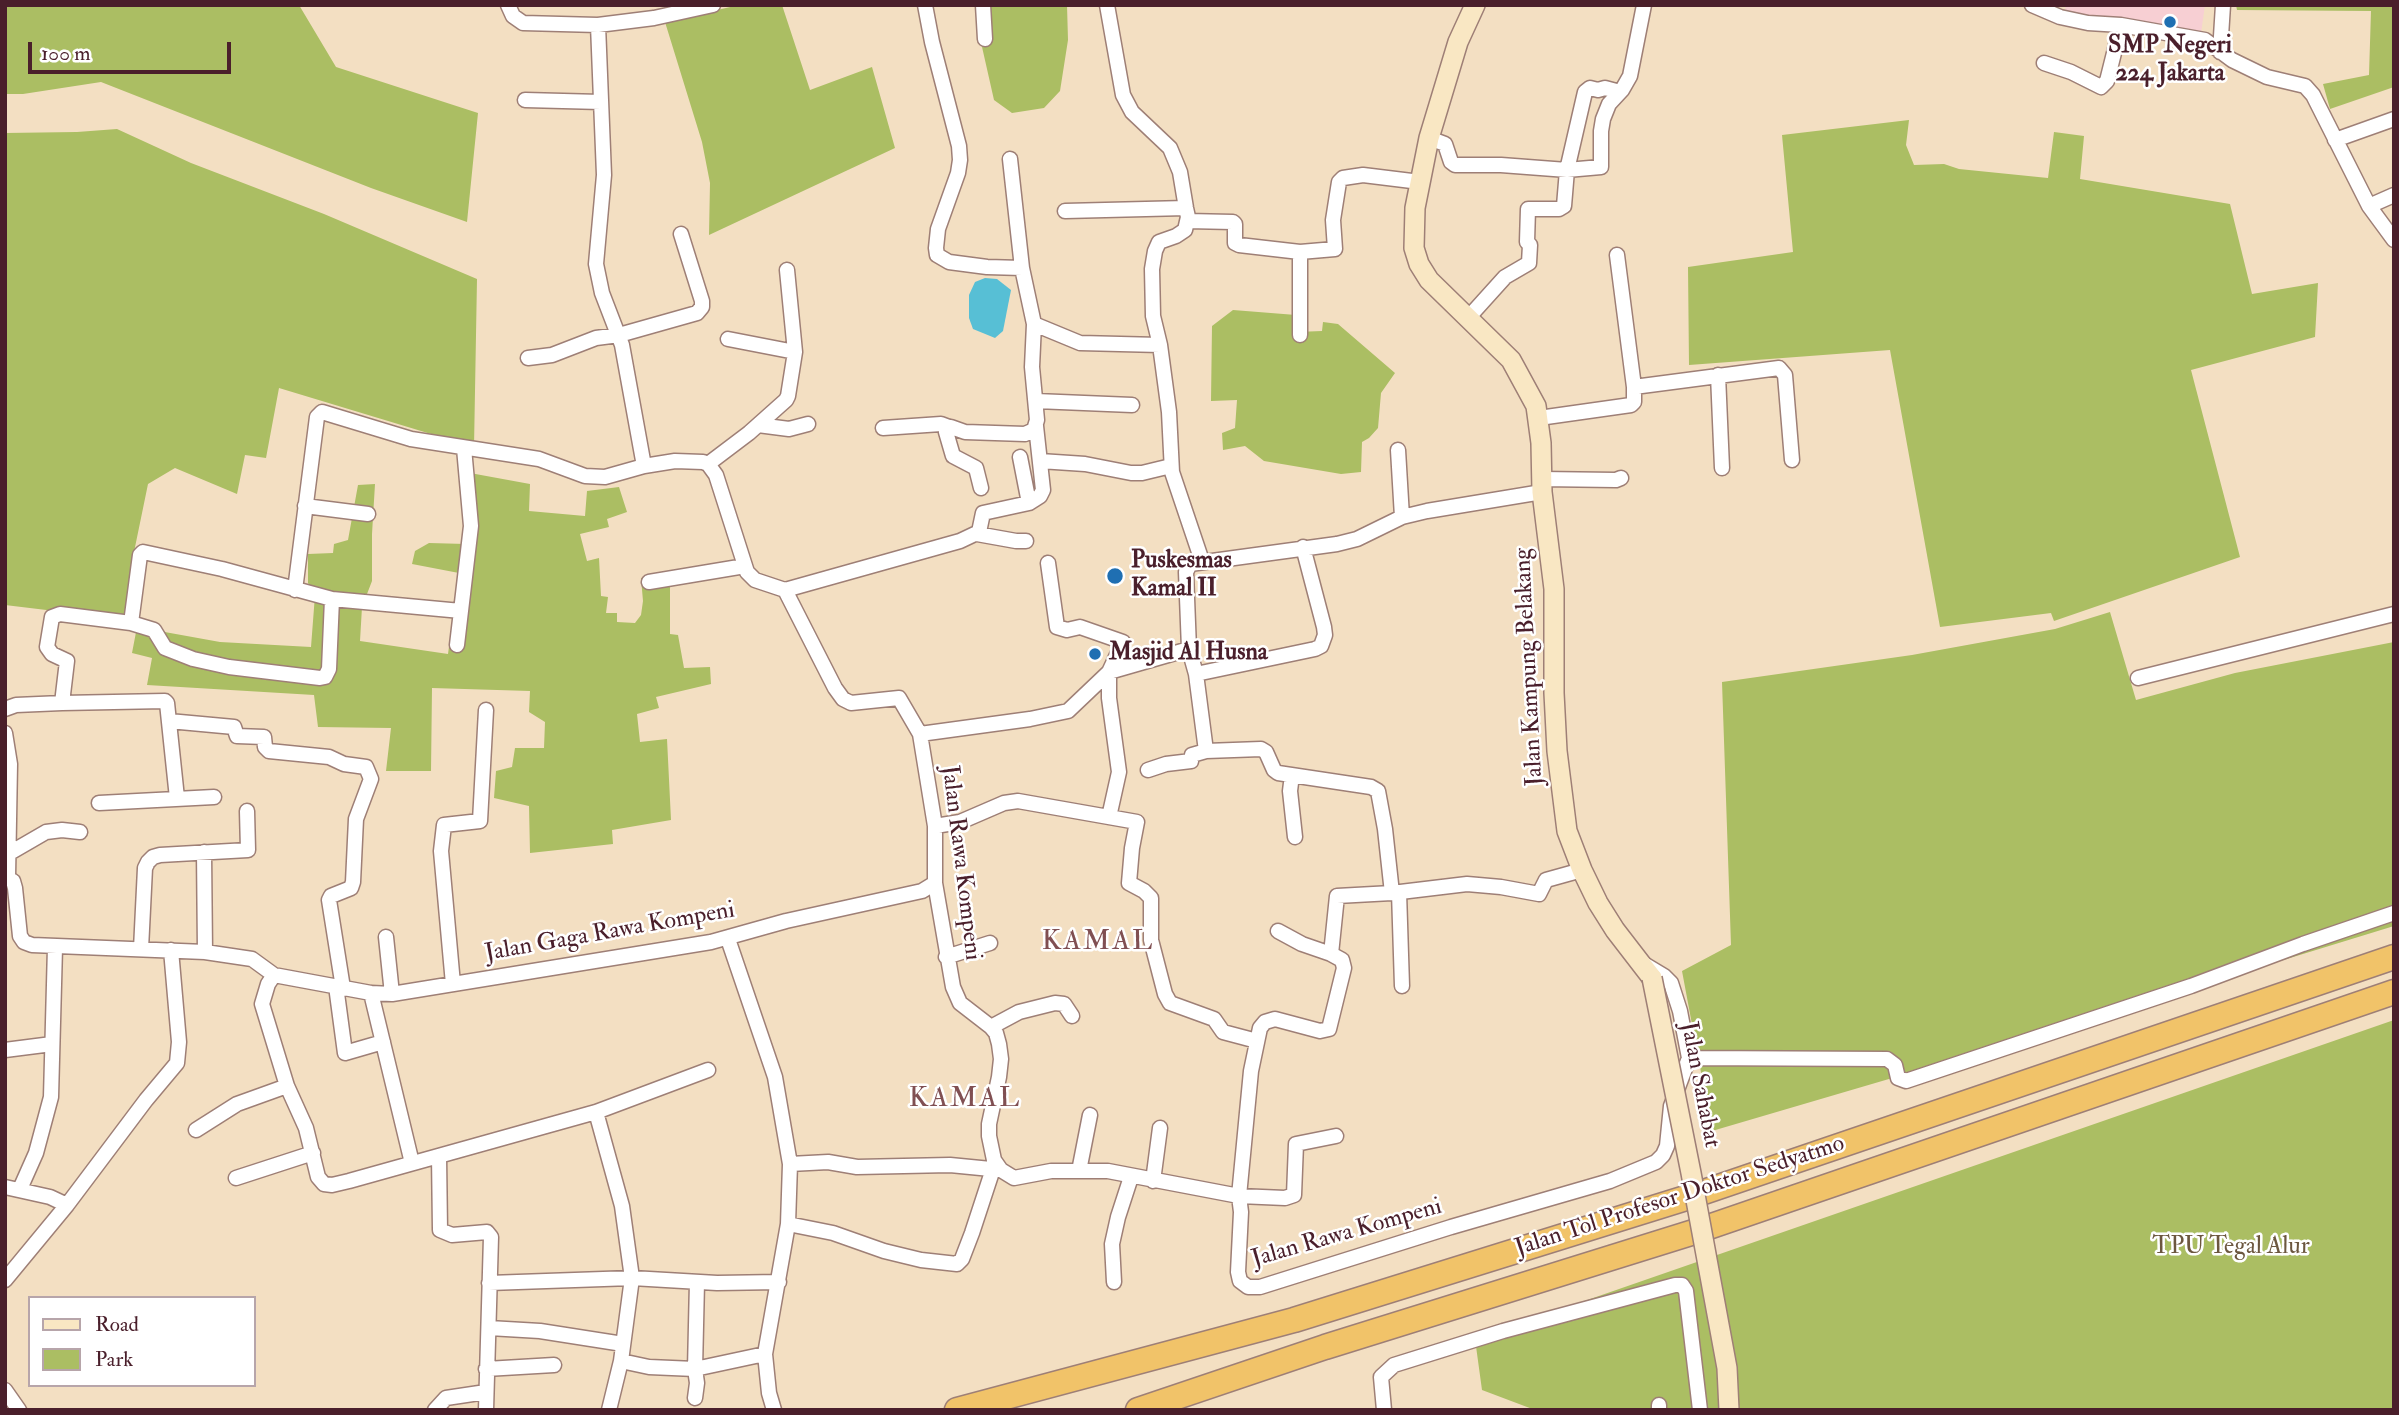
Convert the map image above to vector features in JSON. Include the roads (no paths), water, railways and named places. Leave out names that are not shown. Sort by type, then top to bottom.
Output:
[{"type":"highway","name":"Jalan Tol Profesor Doktor Sedyatmo","points":[[957,1410],[1294,1320],[1689,1197],[2394,957]]},
{"type":"highway","name":"Jalan Tol Profesor Doktor Sedyatmo","points":[[1138,1410],[1325,1347],[1694,1232],[2394,992]]},
{"type":"street","points":[[508,5],[513,16],[523,23],[598,25],[654,18],[713,5]]},
{"type":"street","points":[[925,5],[932,43],[959,146],[960,160],[938,229],[937,255],[949,262],[1022,268]]},
{"type":"street","points":[[983,5],[985,39]]},
{"type":"street","points":[[1107,5],[1123,95],[1132,112],[1170,148],[1180,172],[1187,215],[1182,233],[1159,242],[1155,251],[1153,316],[1160,345],[1171,466],[1202,561]]},
{"type":"street","name":"Jalan Kampung Belakang","points":[[1475,5],[1458,42],[1429,138],[1414,222],[1415,248],[1419,264],[1429,281],[1511,360],[1533,399],[1539,418],[1541,485],[1554,589],[1554,693],[1567,831],[1582,870],[1603,912],[1646,970]]},
{"type":"street","points":[[1429,138],[1445,144],[1451,162],[1455,164],[1567,170],[1601,167],[1601,131],[1604,119],[1609,104],[1630,76],[1644,5]]},
{"type":"street","points":[[2032,5],[2060,17],[2088,23],[2121,25],[2205,40],[2232,60],[2267,77],[2305,86],[2313,95],[2369,206],[2394,240]]},
{"type":"street","points":[[2220,52],[2223,5]]},
{"type":"street","points":[[598,25],[604,175],[596,264],[601,293],[619,335],[644,466]]},
{"type":"street","points":[[2044,63],[2071,72],[2101,87],[2107,81],[2121,25]]},
{"type":"street","points":[[1468,318],[1506,277],[1529,263],[1528,210],[1562,208],[1565,203],[1567,170],[1585,92],[1590,88],[1605,88],[1620,92]]},
{"type":"street","points":[[525,100],[601,102]]},
{"type":"street","points":[[2335,140],[2394,119]]},
{"type":"street","points":[[977,534],[983,513],[1029,503],[1043,492],[1032,367],[1034,324],[1022,268],[1010,159]]},
{"type":"street","points":[[1065,211],[1187,215],[1233,222],[1237,244],[1300,252],[1334,250],[1333,220],[1339,182],[1343,178],[1363,175],[1420,182]]},
{"type":"street","points":[[2369,206],[2394,195]]},
{"type":"street","points":[[528,358],[552,355],[596,338],[619,335],[696,313],[702,307],[702,301],[681,234]]},
{"type":"street","points":[[1300,252],[1300,335]]},
{"type":"street","points":[[1539,418],[1631,405],[1635,401],[1617,256]]},
{"type":"street","points":[[708,464],[786,400],[795,352],[787,270]]},
{"type":"street","points":[[1034,324],[1080,343],[1160,345]]},
{"type":"street","points":[[728,339],[795,352]]},
{"type":"street","points":[[1634,387],[1776,367],[1783,370],[1792,460]]},
{"type":"street","points":[[1718,375],[1722,468]]},
{"type":"street","points":[[1036,401],[1132,405]]},
{"type":"street","points":[[295,590],[317,417],[322,412],[411,439],[539,459],[585,476],[606,477],[644,466],[675,461],[708,464],[716,475],[747,572],[755,580],[785,590],[894,561],[977,534],[1026,541]]},
{"type":"street","points":[[758,425],[789,429],[808,424]]},
{"type":"street","points":[[883,428],[941,424],[965,432],[1025,434],[1032,432],[1036,426]]},
{"type":"street","points":[[948,427],[946,432],[953,456],[976,468],[981,488]]},
{"type":"street","points":[[457,645],[471,526],[469,448]]},
{"type":"street","points":[[1398,450],[1402,517]]},
{"type":"street","points":[[1020,457],[1029,503]]},
{"type":"street","points":[[1040,461],[1085,464],[1131,473],[1171,466]]},
{"type":"street","points":[[1206,751],[1196,674],[1189,649],[1186,572],[1190,564],[1337,544],[1357,538],[1402,517],[1427,511],[1541,485],[1621,478]]},
{"type":"street","points":[[305,506],[368,514]]},
{"type":"street","points":[[1196,674],[1321,646],[1325,635],[1303,547]]},
{"type":"street","points":[[131,623],[140,555],[143,552],[222,569],[332,599],[460,611]]},
{"type":"street","points":[[1048,564],[1057,627],[1067,630],[1080,627],[1123,642],[1109,672],[1109,698],[1119,772],[1110,817]]},
{"type":"street","points":[[649,582],[745,566]]},
{"type":"street","points":[[785,590],[843,699],[851,703],[899,698],[920,734]]},
{"type":"street","points":[[62,703],[67,661],[52,654],[47,647],[52,617],[60,614],[131,623],[154,630],[162,645],[192,659],[229,667],[320,678],[325,677],[329,669],[332,599]]},
{"type":"street","points":[[2138,678],[2394,614]]},
{"type":"street","name":"Jalan Rawa Kompeni","points":[[991,1027],[960,1003],[953,987],[935,883],[935,825],[920,734],[1068,711],[1109,672],[1189,649]]},
{"type":"street","points":[[5,709],[16,705],[165,701],[177,798]]},
{"type":"street","name":"Jalan Gaga Rawa Kompeni","points":[[453,984],[441,851],[444,825],[480,821],[486,710]]},
{"type":"street","points":[[169,721],[234,727],[237,736],[264,737],[265,747],[269,751],[329,757],[344,764],[366,767],[371,779],[356,819],[354,882],[351,888],[331,896],[330,900],[345,1053],[383,1042]]},
{"type":"street","name":"Jalan Gaga Rawa Kompeni","points":[[5,733],[10,764],[7,877],[13,881],[15,888],[20,936],[24,942],[55,947],[205,952],[252,959],[274,975],[371,993],[392,993],[728,939],[786,921],[922,891],[935,883]]},
{"type":"street","points":[[1148,770],[1166,764],[1191,761],[1192,755],[1206,751],[1261,749],[1267,753],[1276,772],[1378,791],[1395,893],[1402,986]]},
{"type":"street","points":[[1292,775],[1290,791],[1295,837]]},
{"type":"street","points":[[99,803],[214,797]]},
{"type":"street","points":[[935,825],[960,822],[1004,803],[1018,801],[1137,822],[1129,883],[1151,898],[1151,940],[1165,994],[1170,1003],[1209,1016],[1223,1032],[1257,1041]]},
{"type":"street","points":[[141,949],[145,869],[148,862],[160,855],[248,850],[247,811]]},
{"type":"street","points":[[8,854],[46,832],[79,832]]},
{"type":"street","points":[[204,852],[205,952]]},
{"type":"street","points":[[1331,954],[1337,895],[1395,893],[1467,884],[1539,894],[1546,880],[1582,870]]},
{"type":"street","points":[[1646,970],[1664,976],[1671,983],[1680,1011],[1689,1058],[1887,1059],[1895,1065],[1898,1078],[1906,1081],[2191,986],[2303,944],[2394,914]]},
{"type":"street","points":[[1239,1196],[1251,1071],[1260,1028],[1270,1019],[1320,1031],[1329,1029],[1344,968],[1342,961],[1331,954],[1301,944],[1278,931]]},
{"type":"street","points":[[386,937],[392,993]]},
{"type":"street","points":[[728,939],[775,1077],[790,1164],[788,1224],[765,1354],[769,1393],[774,1410]]},
{"type":"street","points":[[946,957],[989,943]]},
{"type":"street","points":[[55,947],[51,1097],[36,1153],[12,1188],[50,1197],[67,1205]]},
{"type":"street","points":[[5,1280],[177,1063],[179,1042],[171,950]]},
{"type":"street","name":"Jalan Sahabat","points":[[1646,970],[1692,1173],[1725,1355],[1729,1410]]},
{"type":"street","points":[[274,975],[268,984],[262,1004],[287,1086],[306,1128],[320,1181],[332,1185],[596,1112],[708,1070]]},
{"type":"street","points":[[371,993],[412,1163]]},
{"type":"street","points":[[788,1224],[833,1233],[884,1251],[921,1260],[957,1264],[962,1259],[997,1169],[989,1136],[1001,1059],[996,1033],[991,1027],[1019,1012],[1055,1003],[1064,1004],[1072,1016]]},
{"type":"street","points":[[5,1050],[52,1044]]},
{"type":"street","name":"Jalan Rawa Kompeni","points":[[1239,1196],[1240,1281],[1248,1287],[1260,1287],[1610,1181],[1656,1162],[1663,1155],[1667,1146],[1671,1106],[1689,1058]]},
{"type":"street","points":[[196,1130],[237,1104],[287,1086]]},
{"type":"street","points":[[596,1112],[622,1206],[632,1278],[621,1360],[610,1410]]},
{"type":"street","points":[[1079,1171],[1090,1115]]},
{"type":"street","points":[[1153,1181],[1160,1128]]},
{"type":"street","points":[[790,1164],[828,1162],[857,1167],[950,1165],[997,1169],[1009,1176],[1020,1178],[1051,1171],[1108,1171],[1239,1196],[1285,1198],[1294,1195],[1296,1144],[1336,1136]]},
{"type":"street","points":[[236,1178],[313,1153]]},
{"type":"street","points":[[439,1156],[440,1230],[452,1235],[487,1232],[491,1237],[486,1410]]},
{"type":"street","points":[[1114,1282],[1112,1244],[1120,1208],[1131,1177]]},
{"type":"street","points":[[489,1283],[632,1278],[697,1282],[779,1282]]},
{"type":"street","points":[[695,1398],[697,1282]]},
{"type":"street","points":[[1384,1410],[1381,1377],[1394,1365],[1503,1331],[1675,1285],[1682,1285],[1686,1291],[1700,1410]]},
{"type":"street","points":[[489,1328],[540,1331],[623,1344]]},
{"type":"street","points":[[621,1360],[649,1367],[695,1369],[731,1359],[765,1354]]},
{"type":"street","points":[[486,1369],[554,1365]]},
{"type":"street","points":[[5,1390],[19,1410]]},
{"type":"street","points":[[435,1410],[446,1398],[486,1392]]},
{"type":"water","points":[[985,278],[997,279],[1011,290],[1003,331],[995,338],[973,329],[969,318],[969,295],[975,282]]},
{"type":"place","name":"SMP Negeri 224 Jakarta","points":[[2170,22]]},
{"type":"place","name":"Puskesmas Kamal II","points":[[1115,576]]},
{"type":"place","name":"Masjid Al Husna","points":[[1095,654]]},
{"type":"district","name":"KAMAL","points":[[1098,943]]},
{"type":"district","name":"KAMAL","points":[[965,1100]]},
{"type":"park label","name":"TPU Tegal Alur","points":[[2231,1248]]}]
